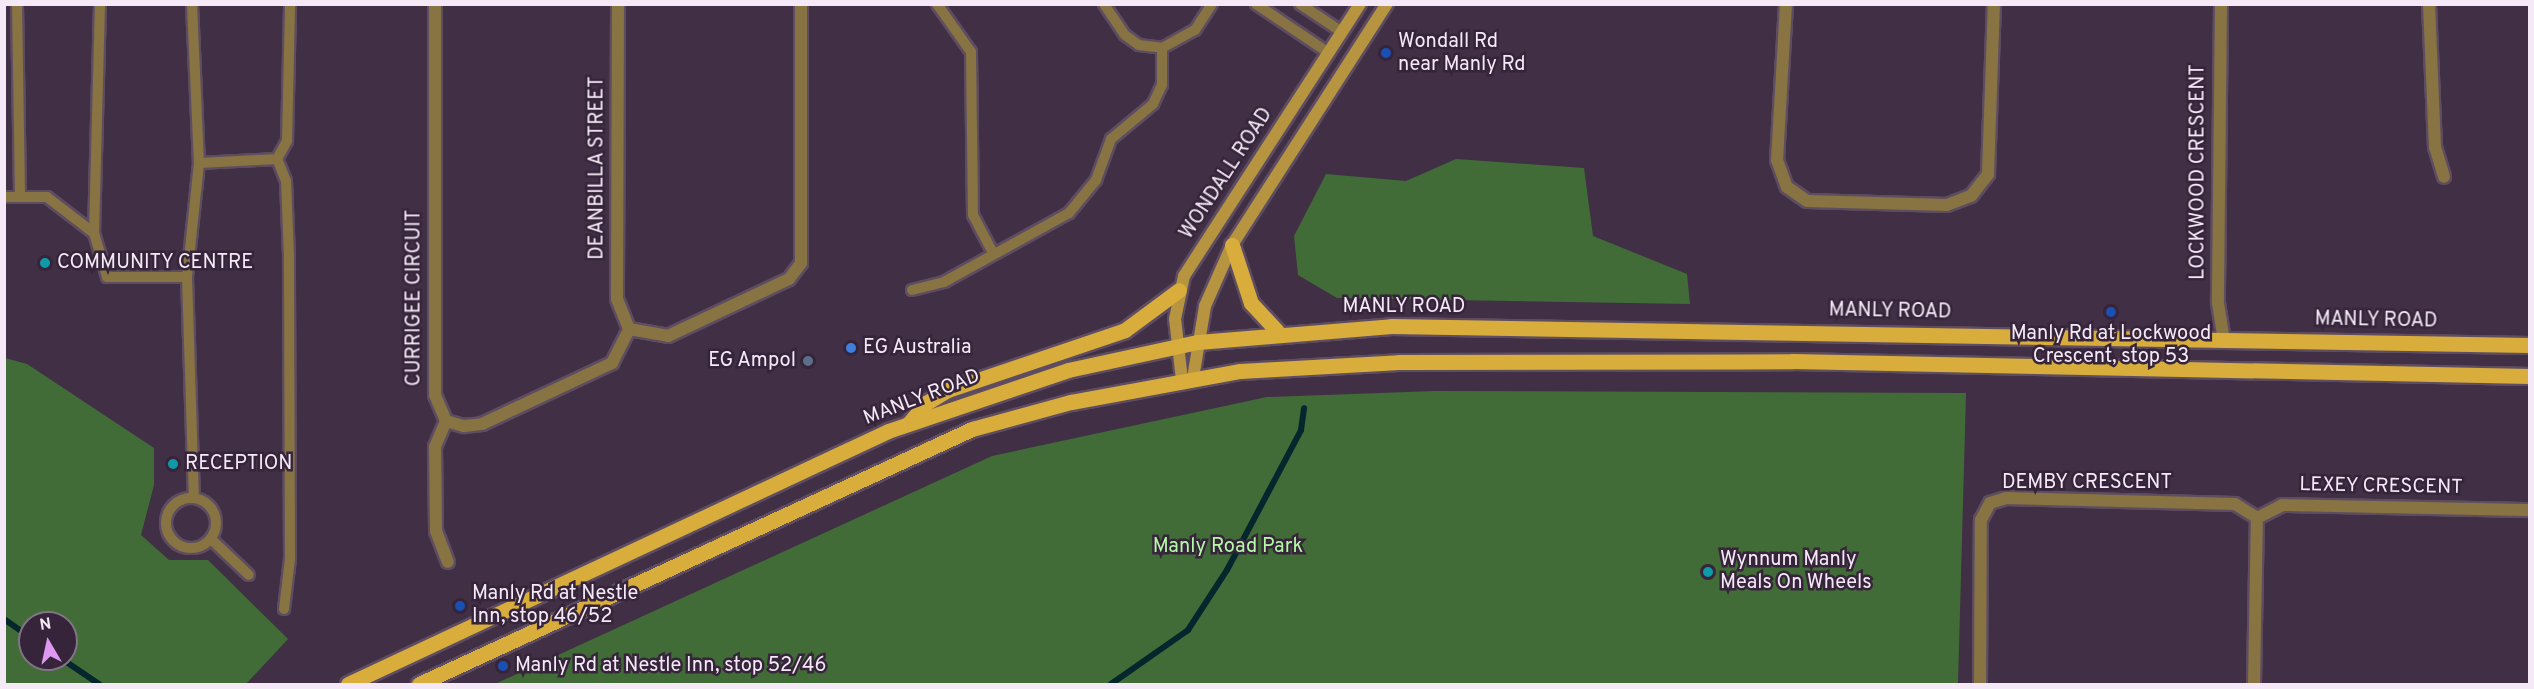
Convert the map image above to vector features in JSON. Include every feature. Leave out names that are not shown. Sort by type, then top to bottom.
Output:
[{"type":"main road","name":"WONDALL ROAD","points":[[1188,379],[1176,345],[1179,290],[1360,4]]},
{"type":"main road","points":[[1188,379],[1208,298],[1232,245],[1387,4]]},
{"type":"main road","points":[[1232,245],[1251,303],[1277,331]]},
{"type":"main road","points":[[909,423],[926,403],[948,390],[1125,330],[1179,290]]},
{"type":"main road","name":"MANLY ROAD","points":[[348,684],[909,423],[1068,369],[1176,345],[1277,331],[1391,326],[2529,345]]},
{"type":"main road","points":[[419,684],[930,445],[1036,410],[1188,379],[1294,366],[1399,362],[1834,362],[2529,376]]},
{"type":"street","name":"CURRIGEE CIRCUIT","points":[[435,4],[435,395],[446,421]]},
{"type":"street","name":"DEANBILLA STREET","points":[[618,4],[617,299],[629,329]]},
{"type":"street","points":[[448,562],[436,531],[435,447],[446,421],[482,424],[612,363],[629,329],[668,336],[789,279],[801,263],[801,4]]},
{"type":"street","points":[[1786,4],[1777,160],[1787,187],[1807,201],[1947,205],[1971,196],[1988,174],[1994,4]]},
{"type":"street","name":"LOCKWOOD CRESCENT","points":[[2221,4],[2218,293],[2224,339]]},
{"type":"street","points":[[2429,4],[2435,147],[2444,177]]},
{"type":"street","name":"DEMBY CRESCENT","points":[[1980,684],[1981,520],[1990,503],[2006,498],[2235,504],[2257,518]]},
{"type":"street","name":"LEXEY CRESCENT","points":[[2257,518],[2282,505],[2529,510]]},
{"type":"street","points":[[2254,684],[2257,518]]},
{"type":"lane","points":[[17,4],[20,197]]},
{"type":"lane","points":[[100,4],[100,166],[94,233],[107,277],[188,277]]},
{"type":"lane","points":[[192,4],[200,163],[188,277],[194,498]]},
{"type":"lane","points":[[284,609],[290,559],[289,256],[285,181],[278,159],[287,141],[290,4]]},
{"type":"lane","points":[[937,4],[971,52],[973,215],[993,253]]},
{"type":"lane","points":[[1104,4],[1125,35],[1139,45],[1162,48],[1195,30],[1212,4]]},
{"type":"lane","points":[[1256,4],[1329,53]]},
{"type":"lane","points":[[1300,4],[1342,32]]},
{"type":"lane","points":[[912,290],[944,282],[1069,213],[1083,199],[1111,139],[1153,104],[1162,85],[1162,48]]},
{"type":"lane","points":[[200,163],[278,159]]},
{"type":"lane","points":[[4,197],[47,197],[94,233]]},
{"type":"lane","points":[[194,498],[208,504],[216,517],[211,539],[188,548],[168,533],[171,508],[194,498]]},
{"type":"lane","points":[[211,539],[249,575]]},
{"type":"green space","points":[[1456,159],[1584,168],[1593,236],[1687,274],[1690,304],[1337,298],[1298,275],[1294,236],[1326,174],[1406,181]]},
{"type":"green space","points":[[5,358],[27,364],[154,448],[154,485],[141,535],[169,560],[208,560],[288,639],[246,684],[5,684]]},
{"type":"green space","name":"Manly Road Park","points":[[1435,391],[1966,393],[1958,684],[495,684],[992,456],[1267,397]]},
{"type":"waterway","points":[[1111,684],[1188,630],[1227,570],[1301,430],[1304,408]]},
{"type":"waterway","points":[[4,619],[18,629]]},
{"type":"waterway","points":[[78,670],[99,684]]},
{"type":"place","name":"Wondall Rd near Manly Rd","points":[[1386,53]]},
{"type":"place","name":"COMMUNITY CENTRE","points":[[45,263]]},
{"type":"place","name":"Manly Rd at Lockwood Crescent, stop 53","points":[[2111,312]]},
{"type":"place","name":"EG Australia","points":[[851,348]]},
{"type":"place","name":"EG Ampol","points":[[808,361]]},
{"type":"place","name":"RECEPTION","points":[[173,464]]},
{"type":"place","name":"Wynnum Manly Meals On Wheels","points":[[1708,572]]},
{"type":"place","name":"Manly Rd at Nestle Inn, stop 46/52","points":[[460,606]]},
{"type":"place","name":"Manly Rd at Nestle Inn, stop 52/46","points":[[503,666]]}]
